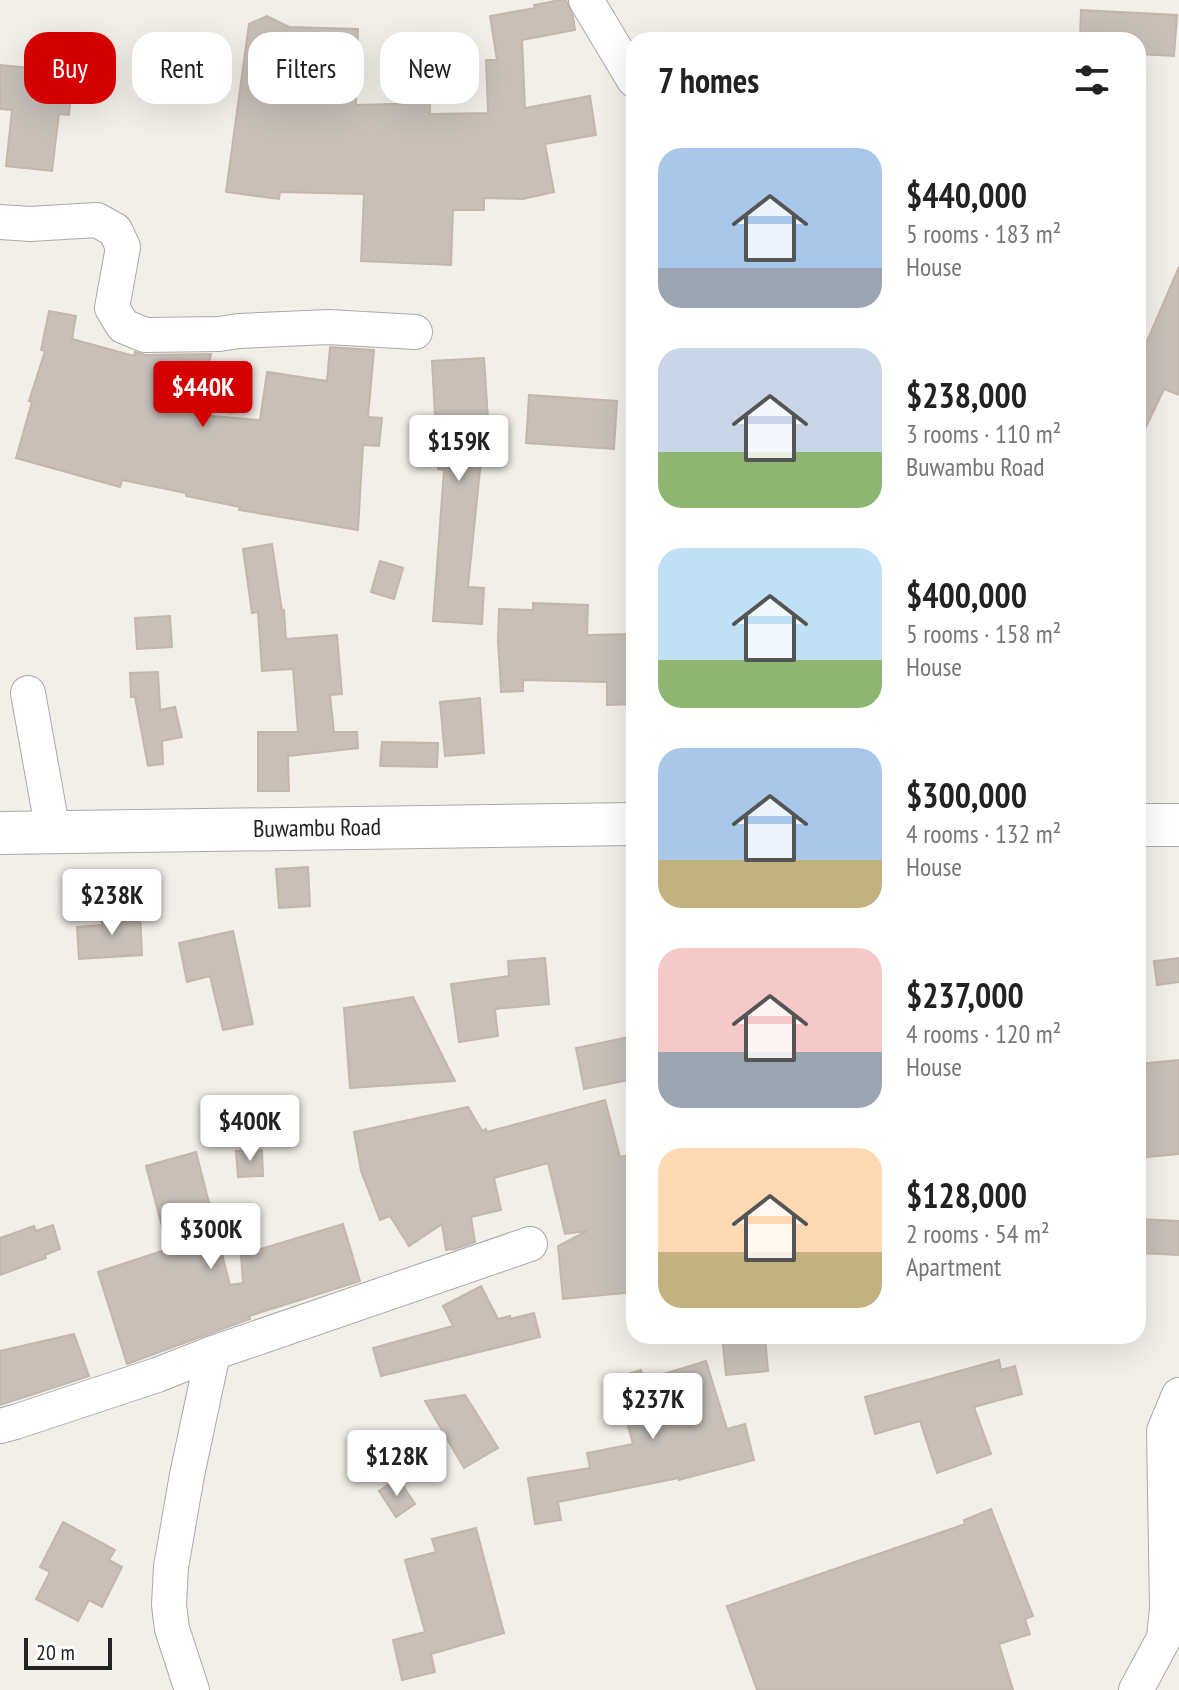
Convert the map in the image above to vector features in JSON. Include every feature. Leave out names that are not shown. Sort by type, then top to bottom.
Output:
[{"type":"street","points":[[586,0],[626,67]]},
{"type":"street","points":[[0,222],[30,224],[97,220],[115,230],[123,247],[112,308],[123,326],[145,335],[329,327],[415,332]]},
{"type":"street","points":[[28,693],[53,832]]},
{"type":"street","name":"Buwambu Road","points":[[0,833],[626,824]]},
{"type":"street","points":[[1146,825],[1179,825]]},
{"type":"street","points":[[0,1426],[157,1375],[530,1244]]},
{"type":"street","points":[[192,1690],[172,1629],[169,1605],[171,1567],[213,1353]]},
{"type":"street","points":[[1136,1690],[1164,1638],[1173,1602],[1164,1431],[1179,1395]]},
{"type":"path","points":[[219,334],[231,380],[232,416]]},
{"type":"building","points":[[566,0],[575,30],[522,40],[525,108],[590,96],[596,135],[545,144],[554,192],[523,199],[484,198],[484,210],[453,210],[451,265],[361,261],[364,194],[280,192],[279,199],[226,192],[249,24],[267,16],[289,27],[358,29],[358,32],[248,32],[248,104],[430,104],[430,114],[488,113],[486,60],[497,60],[490,16],[535,8],[534,5]]},
{"type":"building","points":[[1081,10],[1177,15],[1174,56],[1146,54],[1146,32],[1080,32]]},
{"type":"building","points":[[0,65],[24,67],[24,104],[70,104],[69,115],[59,114],[52,171],[6,166],[12,110],[0,109]]},
{"type":"building","points":[[1179,267],[1179,395],[1164,389],[1146,427],[1146,343]]},
{"type":"building","points":[[49,311],[76,316],[72,339],[134,356],[135,352],[145,355],[211,354],[200,415],[260,420],[267,372],[327,381],[330,347],[374,350],[368,417],[382,418],[379,446],[363,445],[358,530],[239,510],[240,507],[186,496],[186,493],[122,480],[120,487],[16,458],[45,351],[41,350]]},
{"type":"building","points":[[484,358],[490,450],[482,451],[468,587],[484,588],[482,624],[433,621],[444,470],[438,469],[432,361]]},
{"type":"building","points":[[529,395],[617,401],[614,449],[526,443]]},
{"type":"building","points":[[272,544],[286,639],[337,635],[342,694],[330,695],[334,732],[357,732],[358,748],[288,756],[289,791],[258,791],[258,732],[298,732],[293,669],[262,671],[258,612],[252,613],[243,549]]},
{"type":"building","points":[[380,561],[403,568],[394,599],[371,592]]},
{"type":"building","points":[[533,603],[588,605],[587,635],[626,634],[626,704],[607,705],[607,682],[523,680],[523,691],[501,692],[499,609],[533,610]]},
{"type":"building","points":[[170,616],[172,647],[137,649],[135,618]]},
{"type":"building","points":[[158,672],[160,710],[175,707],[182,737],[162,741],[163,764],[148,766],[135,697],[131,697],[130,673]]},
{"type":"building","points":[[480,698],[484,753],[445,756],[440,702]]},
{"type":"building","points":[[382,742],[438,743],[437,767],[380,766]]},
{"type":"building","points":[[308,867],[310,906],[279,908],[276,869]]},
{"type":"building","points":[[140,912],[142,955],[79,959],[77,927],[102,925],[102,914]]},
{"type":"building","points":[[233,931],[253,1024],[223,1030],[210,976],[187,982],[179,943]]},
{"type":"building","points":[[545,958],[549,1004],[495,1009],[498,1036],[459,1042],[451,984],[509,976],[508,961]]},
{"type":"building","points":[[1179,958],[1179,982],[1157,985],[1154,961]]},
{"type":"building","points":[[413,997],[455,1081],[350,1088],[344,1008]]},
{"type":"building","points":[[626,1038],[626,1081],[584,1089],[576,1048]]},
{"type":"building","points":[[1179,1060],[1179,1154],[1146,1157],[1146,1063]]},
{"type":"building","points":[[605,1100],[620,1157],[626,1156],[626,1293],[563,1299],[558,1246],[587,1231],[565,1234],[548,1163],[494,1178],[501,1210],[471,1217],[475,1242],[455,1249],[446,1250],[442,1224],[409,1246],[390,1216],[380,1220],[361,1171],[354,1132],[468,1107],[482,1131],[486,1129],[487,1132]]},
{"type":"building","points":[[262,1150],[263,1176],[238,1177],[236,1151]]},
{"type":"building","points":[[196,1152],[230,1285],[243,1283],[241,1255],[343,1224],[360,1281],[249,1316],[250,1319],[127,1364],[98,1272],[168,1249],[146,1166]]},
{"type":"building","points":[[1146,1219],[1179,1221],[1179,1255],[1146,1253]]},
{"type":"building","points":[[53,1225],[60,1249],[45,1255],[46,1258],[0,1275],[0,1238],[34,1226],[36,1231]]},
{"type":"building","points":[[481,1286],[498,1319],[534,1313],[540,1337],[381,1376],[373,1348],[453,1326],[443,1306]]},
{"type":"building","points":[[74,1334],[89,1376],[0,1405],[0,1351]]},
{"type":"building","points":[[723,1344],[766,1344],[768,1371],[726,1375]]},
{"type":"building","points":[[999,1360],[1001,1370],[1015,1366],[1022,1394],[974,1407],[991,1454],[937,1473],[920,1421],[875,1434],[865,1397]]},
{"type":"building","points":[[706,1361],[727,1429],[745,1424],[754,1460],[679,1480],[558,1502],[561,1520],[535,1524],[528,1478],[590,1468],[587,1453],[633,1444],[615,1378],[641,1370],[644,1380]]},
{"type":"building","points":[[465,1395],[498,1448],[464,1468],[425,1401]]},
{"type":"building","points":[[398,1478],[415,1504],[396,1517],[379,1491]]},
{"type":"building","points":[[991,1509],[1033,1616],[1025,1619],[1030,1634],[999,1644],[1013,1690],[757,1690],[727,1606],[965,1524],[964,1520]]},
{"type":"building","points":[[63,1522],[115,1550],[109,1560],[122,1567],[102,1607],[89,1600],[78,1621],[36,1599],[50,1572],[40,1567]]},
{"type":"building","points":[[476,1528],[504,1633],[431,1654],[435,1672],[402,1680],[393,1640],[425,1632],[405,1560],[436,1552],[432,1539]]}]
